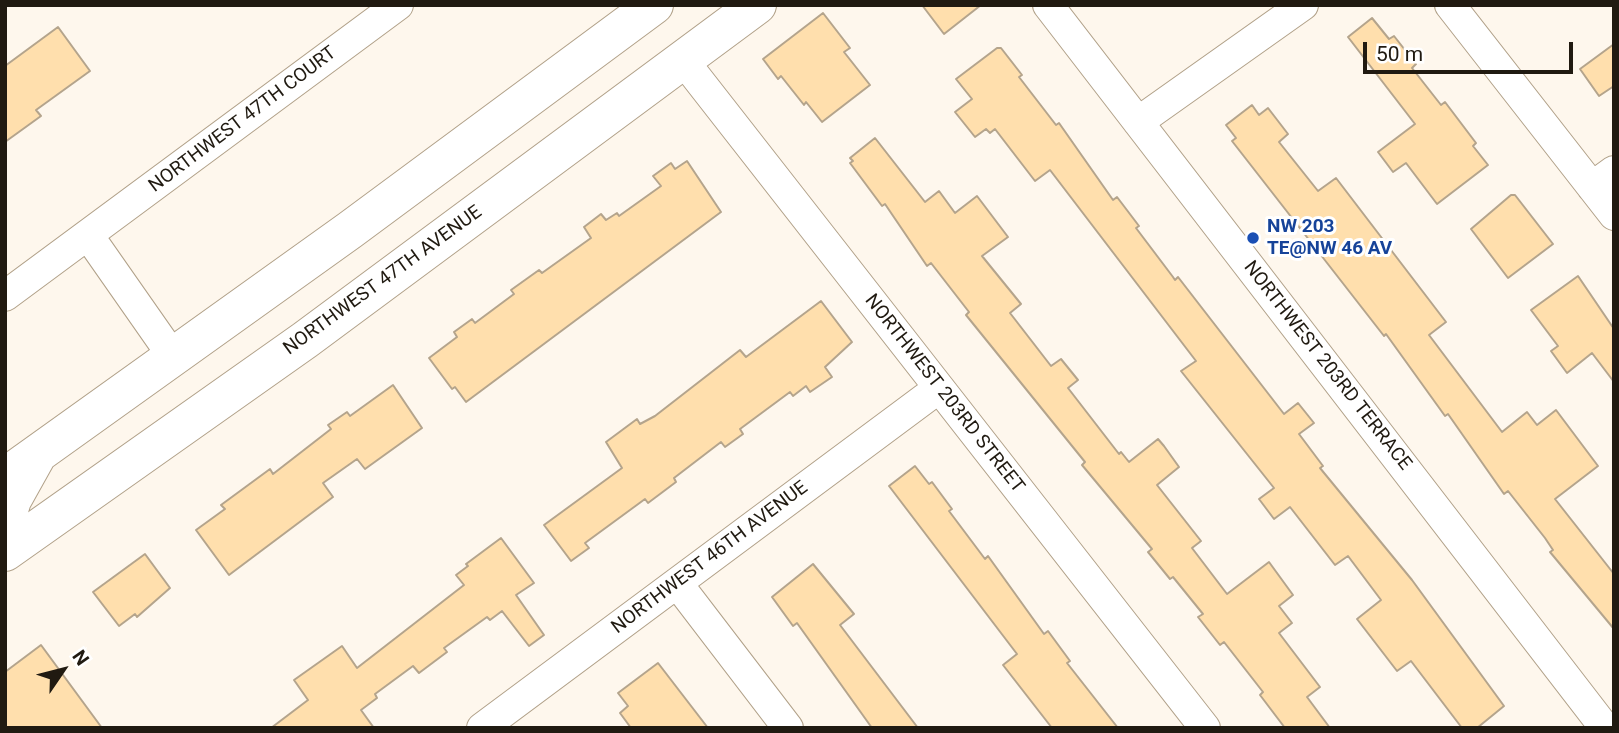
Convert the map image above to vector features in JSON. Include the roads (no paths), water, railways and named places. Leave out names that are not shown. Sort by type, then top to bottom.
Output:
[{"type":"main road","points":[[5,477],[174,358],[654,5]]},
{"type":"main road","name":"NORTHWEST 47TH AVENUE","points":[[5,552],[305,340],[757,5]]},
{"type":"main road","points":[[607,40],[651,43],[683,60]]},
{"type":"main road","points":[[5,523],[12,500],[37,455]]},
{"type":"street","name":"NORTHWEST 47TH COURT","points":[[5,296],[398,5]]},
{"type":"street","name":"NORTHWEST 203RD TERRACE","points":[[1048,5],[1605,728]]},
{"type":"street","points":[[1139,122],[1303,5]]},
{"type":"street","points":[[1450,5],[1603,179],[1614,215]]},
{"type":"street","name":"NORTHWEST 203RD STREET","points":[[683,60],[1205,728]]},
{"type":"street","points":[[88,235],[174,358]]},
{"type":"street","name":"NORTHWEST 46TH AVENUE","points":[[482,728],[939,388]]},
{"type":"street","points":[[677,583],[788,728]]},
{"type":"place","name":"NW 203 TE@NW 46 AV","points":[[1253,238]]}]
